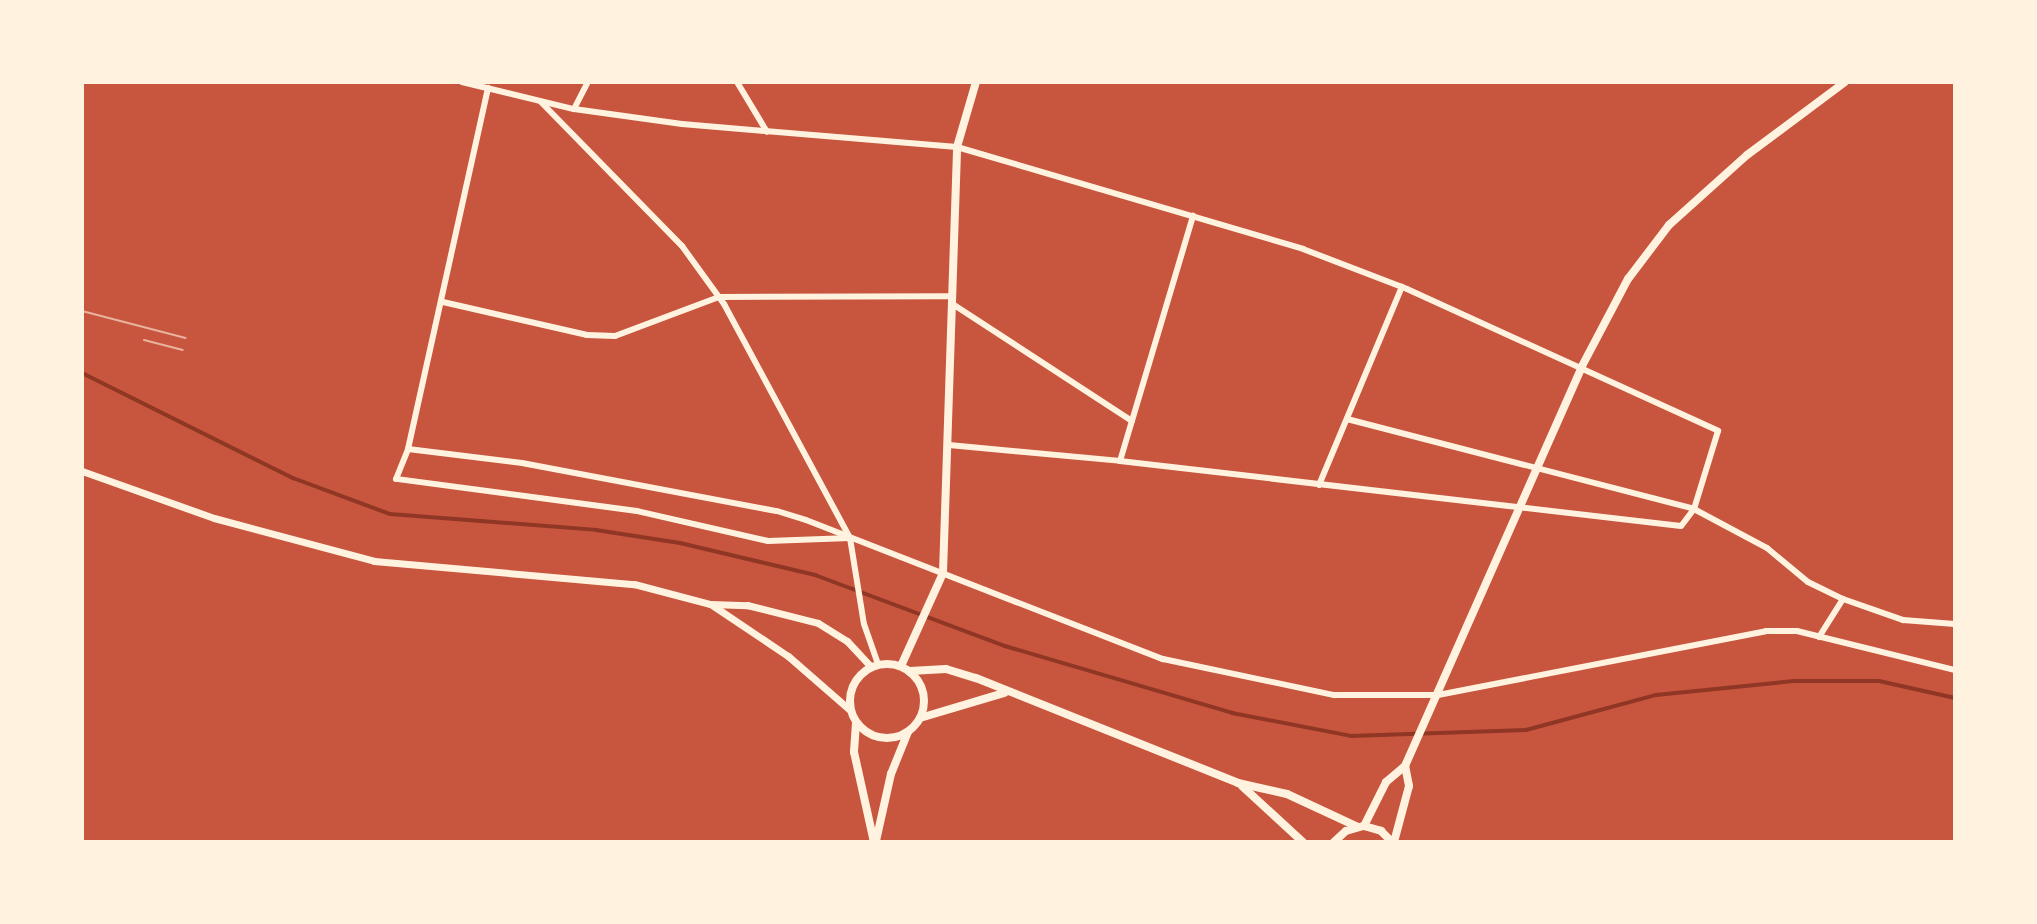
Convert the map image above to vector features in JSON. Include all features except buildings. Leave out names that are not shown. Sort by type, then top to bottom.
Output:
[{"type":"main road","points":[[901,666],[943,573],[957,147],[976,82]]},
{"type":"main road","points":[[1334,842],[1361,826],[1386,782],[1405,766],[1581,368],[1628,279],[1669,225],[1747,155],[1845,82]]},
{"type":"main road","points":[[875,842],[854,752],[856,723],[850,710],[853,685],[874,666],[901,666],[910,671],[922,688],[920,718]]},
{"type":"main road","points":[[910,671],[946,669],[1238,783],[1287,794],[1361,826],[1381,831],[1393,842],[1409,786],[1405,766]]},
{"type":"main road","points":[[875,842],[891,774],[908,732],[920,718],[1005,692]]},
{"type":"main road","points":[[856,723],[886,738],[908,732]]},
{"type":"main road","points":[[1238,783],[1303,842]]},
{"type":"street","points":[[462,82],[574,109],[767,132],[957,147],[1303,249],[1402,287],[1718,431],[1694,509],[1681,526],[1120,461],[949,445]]},
{"type":"street","points":[[574,109],[588,82]]},
{"type":"street","points":[[737,82],[767,132]]},
{"type":"street","points":[[488,88],[428,373],[408,449],[396,479],[637,511],[768,541],[850,538]]},
{"type":"street","points":[[541,102],[682,246],[719,297],[850,538],[874,666]]},
{"type":"street","points":[[1120,461],[1193,216]]},
{"type":"street","points":[[1319,485],[1402,287]]},
{"type":"street","points":[[443,302],[587,335],[615,336],[719,297],[952,299],[1132,421]]},
{"type":"street","points":[[1347,419],[1539,466],[1694,509],[1767,548],[1808,582],[1843,599],[1903,620],[1955,624]]},
{"type":"street","points":[[408,449],[522,463],[777,511],[1163,659],[1334,695],[1438,695],[1744,632],[1797,631],[1955,670]]},
{"type":"street","points":[[82,471],[214,518],[374,561],[634,584],[710,604],[747,605],[818,623],[847,641],[874,666]]},
{"type":"street","points":[[1819,637],[1843,599]]},
{"type":"street","points":[[710,604],[788,656],[850,710]]},
{"type":"waterway","points":[[82,373],[293,478],[390,514],[596,530],[680,543],[815,575],[1005,646],[1232,713],[1351,736],[1526,730],[1656,695],[1794,681],[1879,681],[1955,698]]},
{"type":"tram line","points":[[82,311],[186,338]]},
{"type":"tram line","points":[[144,340],[183,350]]}]
